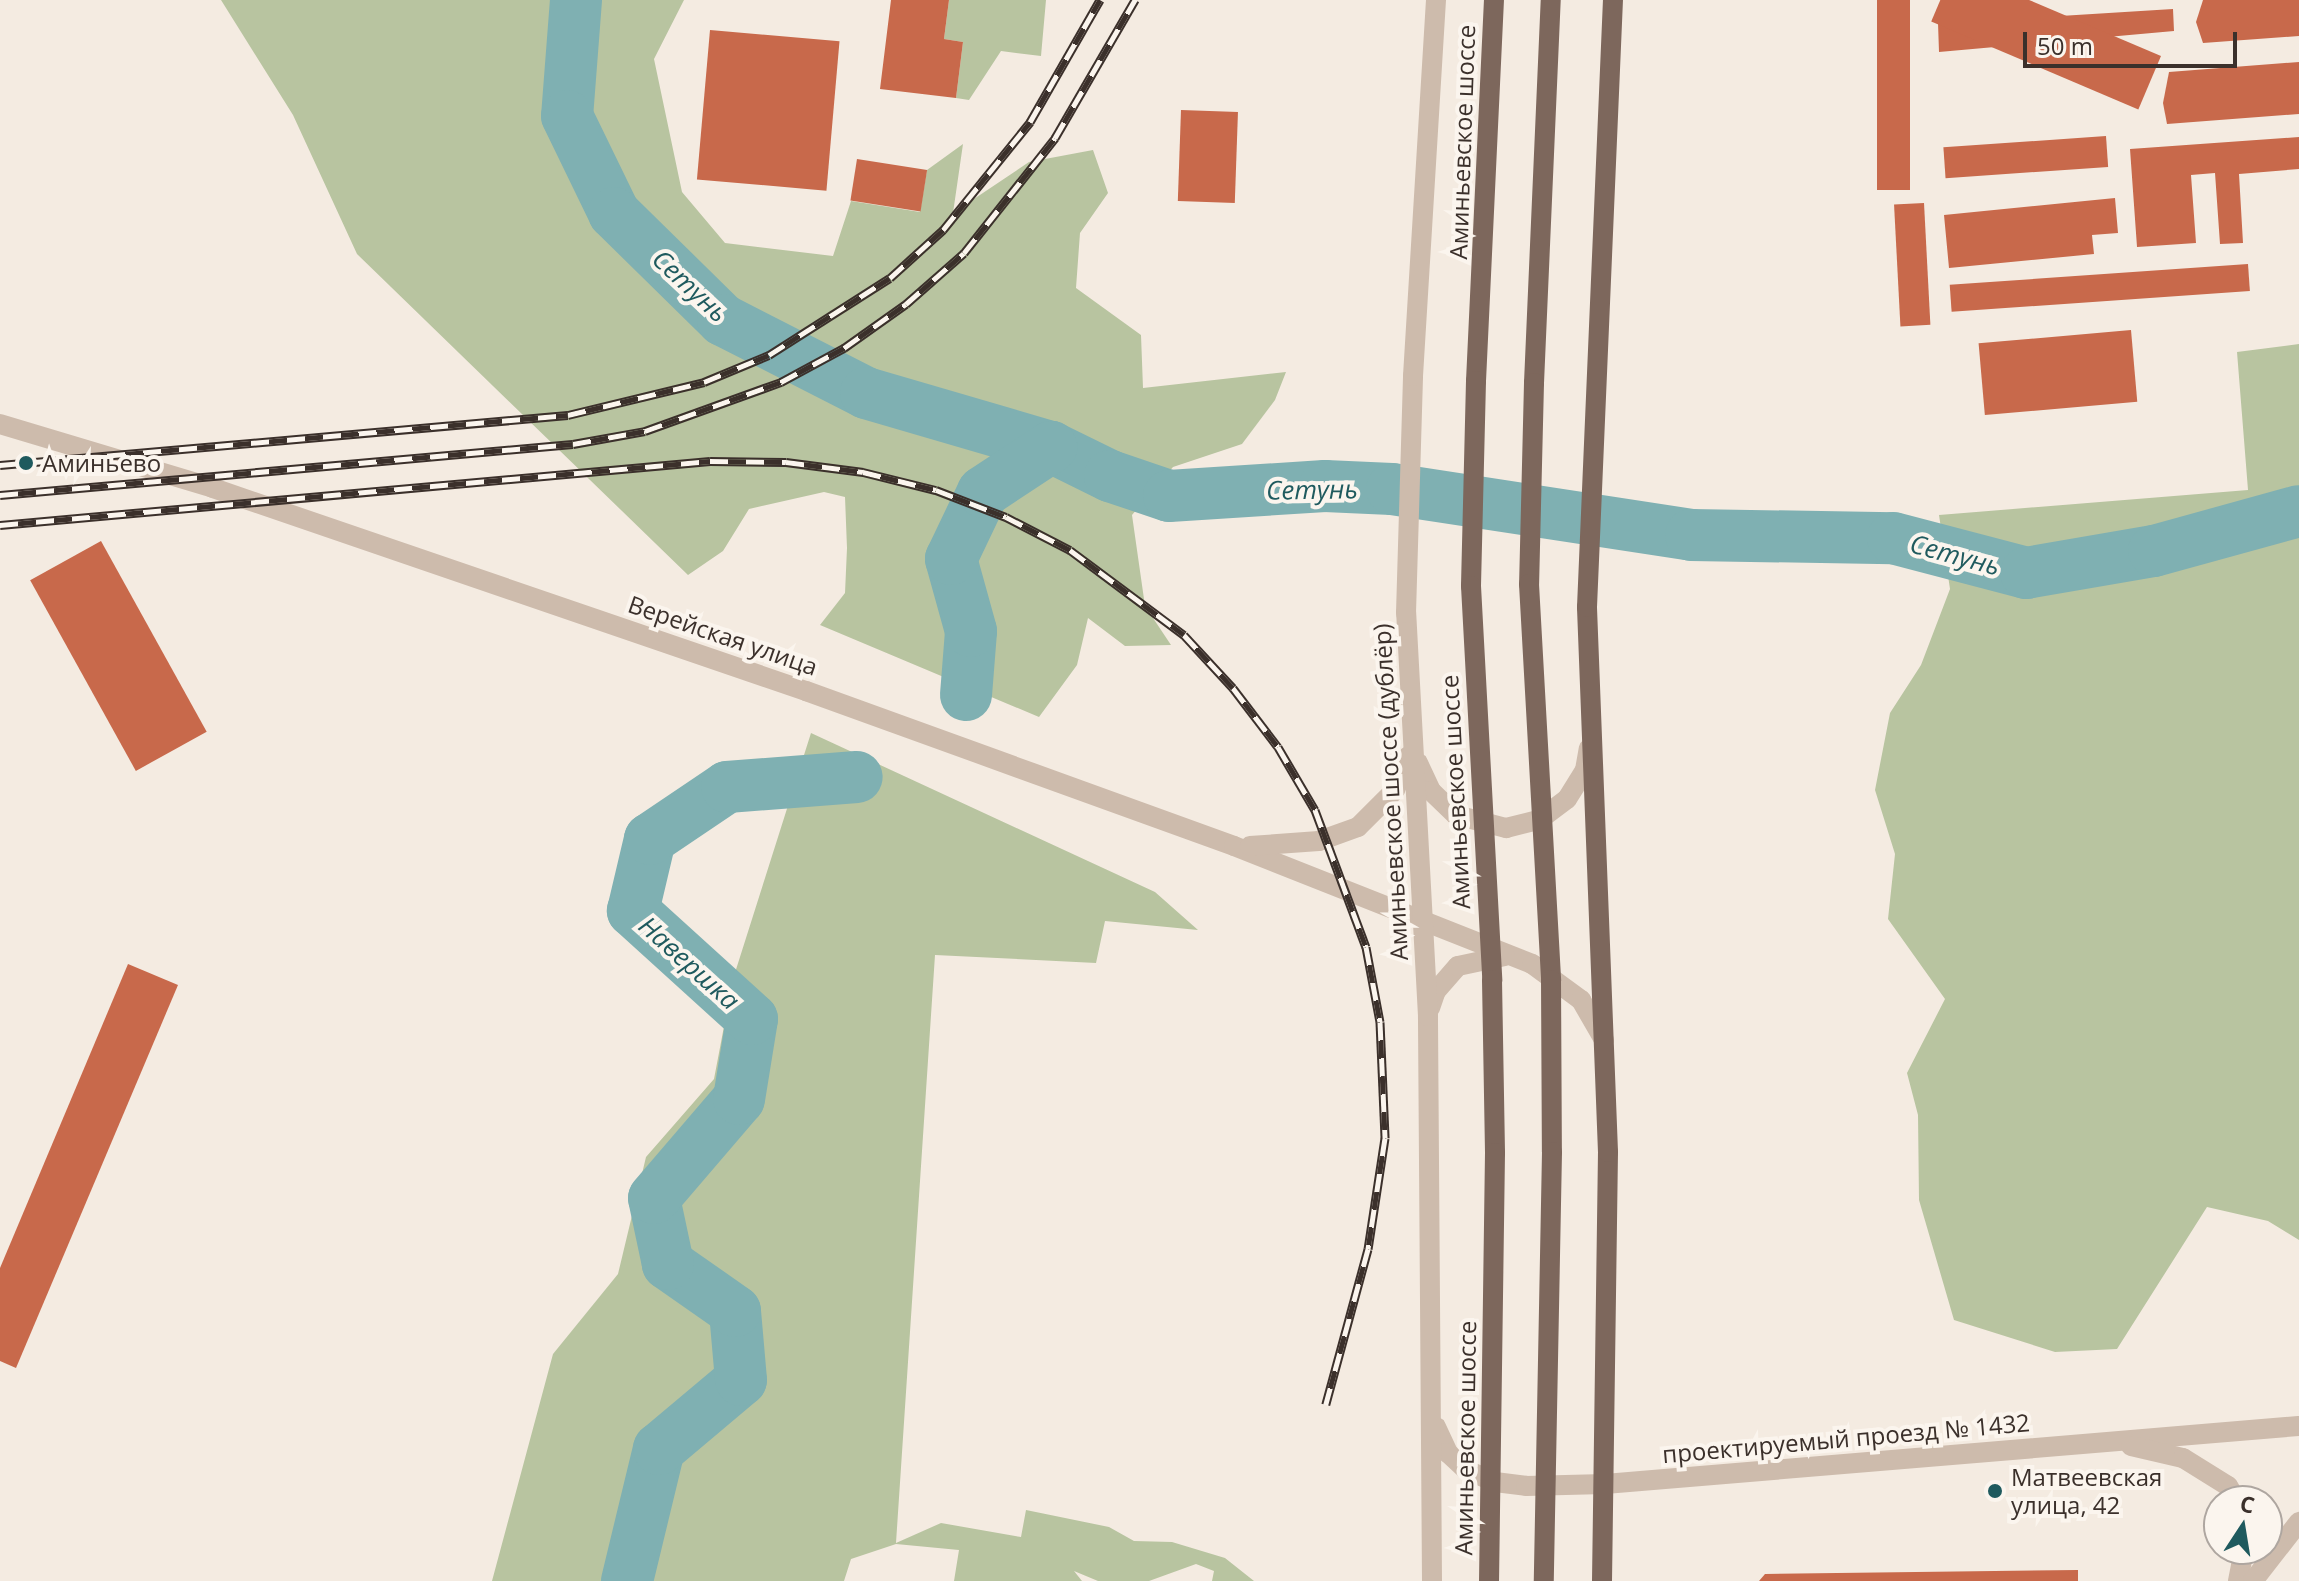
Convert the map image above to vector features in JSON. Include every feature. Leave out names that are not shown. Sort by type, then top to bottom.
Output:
[{"type":"main road","name":"Аминьевское шоссе","points":[[1489,1581],[1495,1153],[1492,980],[1471,586],[1476,381],[1494,0]]},
{"type":"main road","points":[[1544,1581],[1552,1136],[1551,980],[1529,584],[1534,383],[1551,0]]},
{"type":"main road","points":[[1602,1581],[1605,1484],[1605,1043],[1587,607],[1613,0]]},
{"type":"street","name":"Аминьевское шоссе (дублёр)","points":[[1432,1581],[1428,1016],[1406,613],[1413,376],[1436,0]]},
{"type":"street","name":"Верейская улица","points":[[0,424],[213,488],[747,670],[1234,846],[1421,918],[1515,957],[1554,977],[1581,1000],[1605,1043]]},
{"type":"street","points":[[1411,744],[1422,776],[1443,804],[1472,822],[1506,828],[1539,820],[1567,799],[1585,770],[1591,736]]},
{"type":"street","points":[[1234,846],[1283,847],[1319,841],[1358,827],[1395,790],[1411,744]]},
{"type":"street","points":[[1428,1016],[1436,991],[1458,966],[1486,956],[1515,957]]},
{"type":"street","name":"проектируемый проезд № 1432","points":[[1432,1415],[1448,1453],[1466,1470],[1495,1482],[1605,1484],[2299,1426]]},
{"type":"street","points":[[2112,1442],[2183,1458],[2226,1485]]},
{"type":"street","points":[[2253,1581],[2299,1522]]},
{"type":"green space","points":[[221,0],[684,0],[654,59],[682,192],[725,243],[833,256],[851,201],[920,212],[927,170],[963,144],[953,213],[1029,162],[1093,150],[1108,193],[1080,233],[1076,288],[1141,335],[1143,388],[1286,372],[1275,400],[1242,444],[1173,467],[1132,515],[1145,606],[1171,645],[1125,646],[1088,618],[1077,665],[1039,717],[820,625],[845,593],[847,548],[845,497],[824,492],[749,509],[723,551],[688,575],[357,254],[293,115]]},
{"type":"green space","points":[[949,0],[1046,0],[1041,56],[1001,51],[969,100],[956,98],[963,42],[944,39]]},
{"type":"green space","points":[[2299,344],[2299,1240],[2268,1221],[2207,1207],[2117,1349],[2055,1352],[1954,1320],[1919,1200],[1918,1115],[1907,1073],[1945,999],[1888,919],[1895,854],[1875,790],[1890,713],[1921,665],[1950,589],[1939,515],[2248,490],[2237,352]]},
{"type":"green space","points":[[811,733],[1155,892],[1198,930],[1105,921],[1096,963],[935,955],[896,1543],[941,1523],[1021,1537],[1026,1510],[1109,1527],[1134,1541],[1172,1542],[1225,1558],[1254,1581],[1212,1581],[1214,1571],[1196,1564],[1149,1581],[1098,1581],[1074,1571],[1082,1581],[954,1581],[959,1550],[896,1544],[851,1559],[844,1581],[492,1581],[553,1354],[618,1274],[646,1157],[714,1079],[733,979]]},
{"type":"building","points":[[891,0],[949,0],[944,39],[963,42],[956,98],[880,89]]},
{"type":"building","points":[[1877,0],[1910,0],[1910,190],[1877,190]]},
{"type":"building","points":[[1940,0],[2029,0],[2161,56],[2138,109],[1931,21]]},
{"type":"building","points":[[1950,0],[1992,0],[1994,20],[2173,9],[2174,31],[1939,52],[1938,23],[1953,23]]},
{"type":"building","points":[[2203,0],[2299,0],[2299,36],[2203,43],[2196,22]]},
{"type":"building","points":[[710,30],[840,41],[826,191],[697,179]]},
{"type":"building","points":[[2299,62],[2299,114],[2167,124],[2163,103],[2169,72]]},
{"type":"building","points":[[1181,110],[1238,112],[1235,203],[1178,201]]},
{"type":"building","points":[[2106,136],[2108,167],[1946,178],[1943,147]]},
{"type":"building","points":[[2299,137],[2299,169],[2239,174],[2243,243],[2220,244],[2215,173],[2191,175],[2196,243],[2137,247],[2130,149]]},
{"type":"building","points":[[857,159],[927,170],[921,212],[850,200]]},
{"type":"building","points":[[2115,198],[2118,233],[2092,235],[2094,254],[1949,268],[1944,215]]},
{"type":"building","points":[[1924,203],[1930,325],[1900,326],[1894,205]]},
{"type":"building","points":[[2248,264],[2250,291],[1952,312],[1950,285]]},
{"type":"building","points":[[2131,330],[2137,402],[1985,415],[1979,343]]},
{"type":"building","points":[[101,541],[207,732],[136,771],[30,580]]},
{"type":"building","points":[[128,964],[178,985],[16,1368],[0,1361],[0,1268]]},
{"type":"building","points":[[2078,1570],[2078,1581],[1759,1581],[1765,1574]]},
{"type":"waterway","name":"Сетунь","points":[[576,0],[567,116],[614,213],[723,320],[866,393],[1051,447],[1110,476],[1169,496],[1325,486],[1392,489],[1691,535],[1893,538],[2026,573],[2154,551],[2299,511]]},
{"type":"waterway","name":"Навершка","points":[[966,695],[971,631],[951,559],[983,492],[1051,447]]},
{"type":"waterway","name":"Навершка","points":[[627,1581],[659,1449],[741,1380],[735,1311],[668,1264],[654,1198],[739,1099],[752,1019],[633,911],[650,839],[727,787],[857,777]]},
{"type":"railway","points":[[0,465],[568,415],[704,382],[769,355],[890,278],[943,230],[1030,122],[1100,0]]},
{"type":"railway","points":[[0,495],[573,444],[645,431],[781,382],[844,348],[906,304],[964,253],[1055,138],[1135,0]]},
{"type":"railway","points":[[0,525],[710,461],[786,462],[863,472],[936,490],[1006,517],[1070,550],[1184,635],[1233,688],[1278,747],[1315,810],[1366,947],[1380,1022],[1385,1138],[1368,1249],[1326,1404]]},
{"type":"place","name":"Аминьево","points":[[26,463]]},
{"type":"place","name":"Матвеевская улица, 42","points":[[1995,1491]]}]
